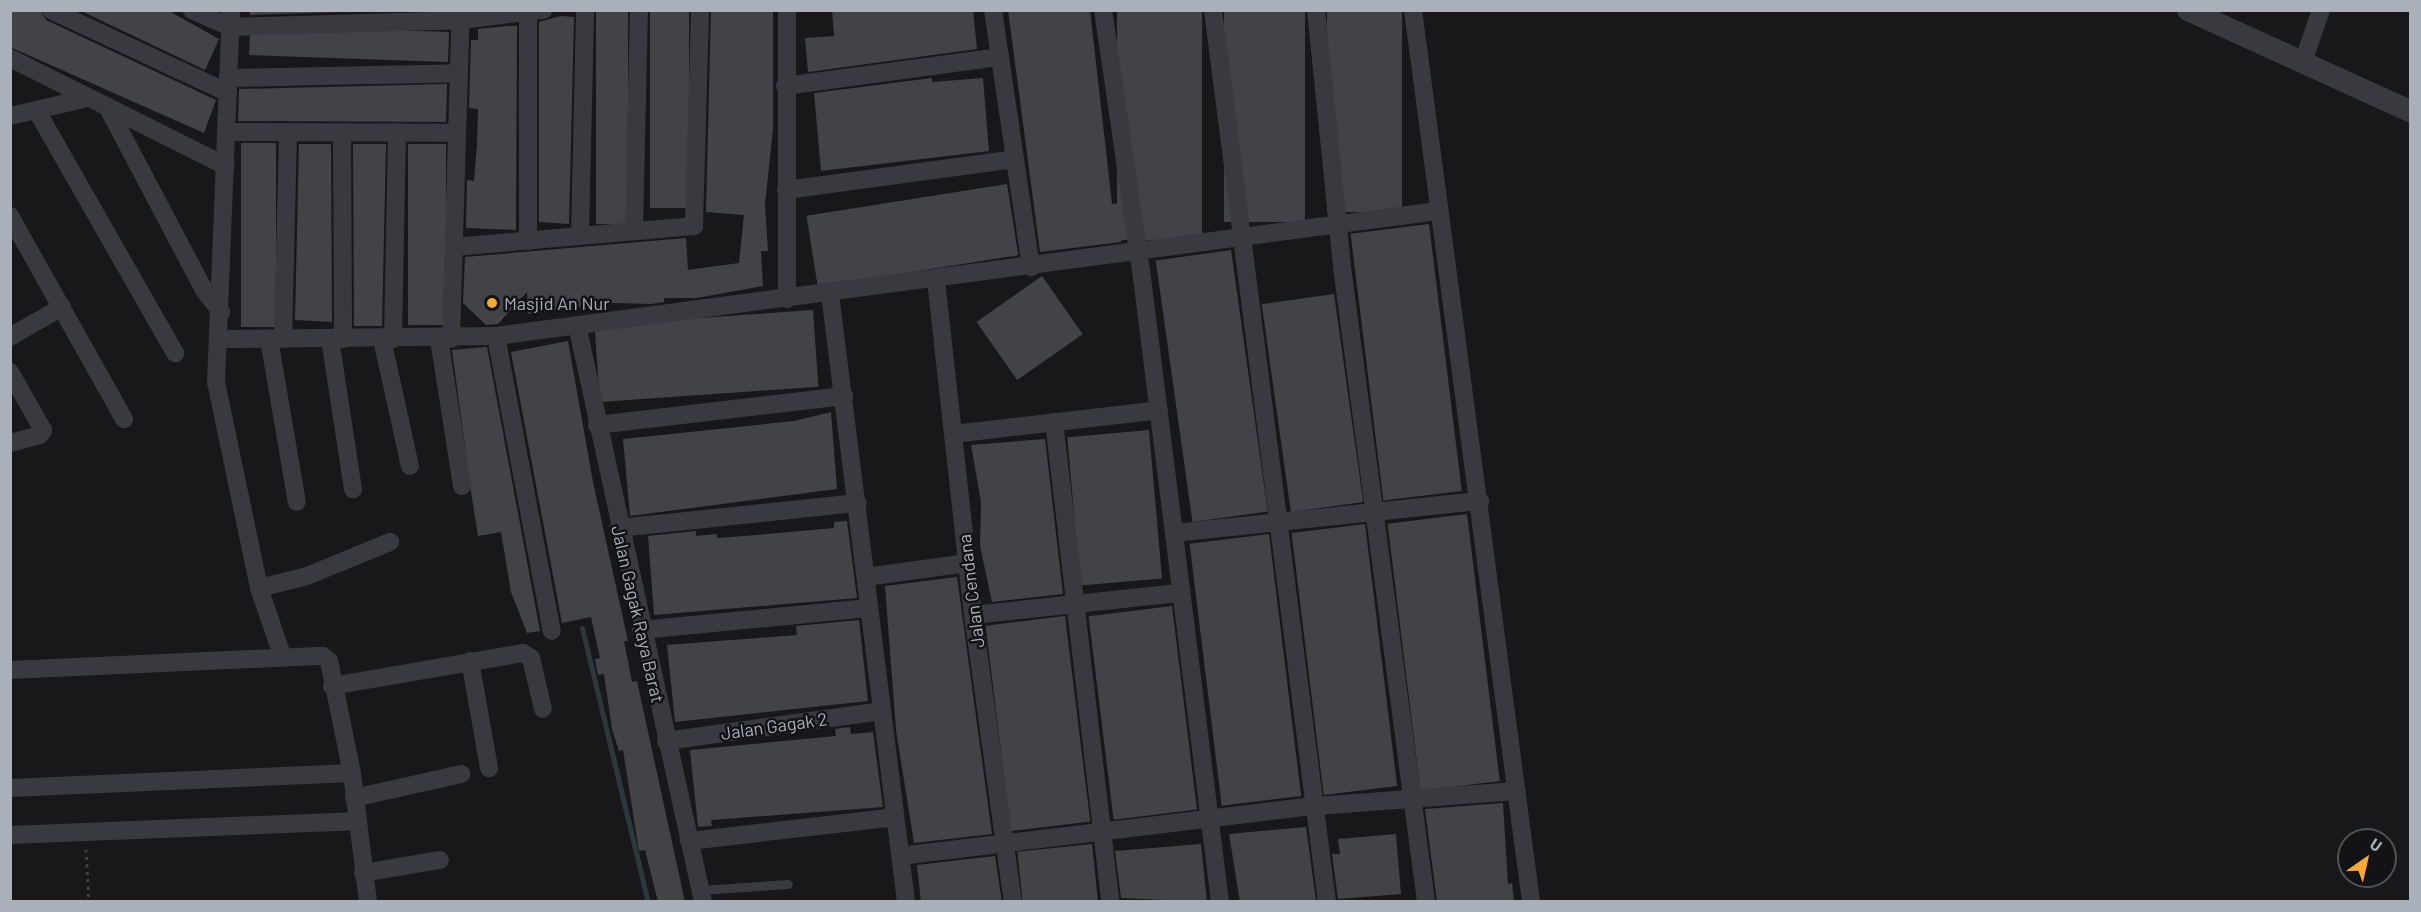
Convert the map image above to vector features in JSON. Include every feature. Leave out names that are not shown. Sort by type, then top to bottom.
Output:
[{"type":"street","points":[[51,10],[228,85],[459,73]]},
{"type":"street","points":[[192,10],[230,19],[461,15],[536,11],[528,241]]},
{"type":"street","points":[[580,235],[585,10]]},
{"type":"street","points":[[633,229],[639,10]]},
{"type":"street","points":[[454,247],[633,229],[692,228],[697,221],[700,10]]},
{"type":"street","points":[[786,10],[787,299]]},
{"type":"street","points":[[993,10],[1031,267]]},
{"type":"street","points":[[1103,10],[1139,252],[1174,533],[1179,593],[1220,902]]},
{"type":"street","points":[[1213,10],[1245,237],[1327,902]]},
{"type":"street","points":[[1316,10],[1337,225],[1426,902]]},
{"type":"street","points":[[1413,10],[1532,902]]},
{"type":"street","points":[[2188,10],[2410,111]]},
{"type":"street","points":[[2303,62],[2321,10]]},
{"type":"street","points":[[461,15],[454,247],[445,339],[462,486]]},
{"type":"street","points":[[230,19],[221,339],[216,382],[259,588],[282,655]]},
{"type":"street","points":[[785,86],[1000,57]]},
{"type":"street","points":[[10,58],[226,165]]},
{"type":"street","points":[[10,116],[88,98]]},
{"type":"street","points":[[107,106],[204,290],[221,312]]},
{"type":"street","points":[[37,111],[175,353]]},
{"type":"street","points":[[227,132],[457,133]]},
{"type":"street","points":[[288,132],[276,339],[297,502]]},
{"type":"street","points":[[342,132],[337,339],[353,489]]},
{"type":"street","points":[[397,132],[388,339],[410,466]]},
{"type":"street","points":[[786,190],[1015,159]]},
{"type":"street","points":[[221,339],[445,339],[496,336],[936,280],[1438,211]]},
{"type":"street","points":[[10,216],[18,242],[62,307],[124,418]]},
{"type":"street","name":"Jalan Cendana","points":[[936,280],[973,615],[1013,902]]},
{"type":"street","points":[[830,294],[858,503],[906,902]]},
{"type":"street","points":[[10,337],[62,307]]},
{"type":"street","name":"Jalan Gagak Raya Barat","points":[[577,325],[641,630],[702,896]]},
{"type":"street","points":[[496,336],[552,631]]},
{"type":"street","points":[[10,372],[43,430],[40,435],[10,443]]},
{"type":"street","points":[[597,425],[844,396]]},
{"type":"street","points":[[953,434],[1159,410]]},
{"type":"street","points":[[1054,422],[1110,902]]},
{"type":"street","points":[[1174,533],[1376,514],[1480,501]]},
{"type":"street","points":[[619,528],[858,503]]},
{"type":"street","points":[[259,588],[307,576],[390,542]]},
{"type":"street","points":[[866,577],[968,563]]},
{"type":"street","points":[[973,615],[1179,593]]},
{"type":"street","points":[[641,630],[869,608]]},
{"type":"street","points":[[332,686],[470,661],[526,654],[543,709]]},
{"type":"street","points":[[10,670],[282,655],[323,656],[329,661],[332,686],[352,772],[355,821],[368,902]]},
{"type":"street","points":[[470,661],[489,768]]},
{"type":"street","name":"Jalan Gagak 2","points":[[666,741],[882,711]]},
{"type":"street","points":[[10,788],[352,772]]},
{"type":"street","points":[[354,798],[461,774]]},
{"type":"street","points":[[900,856],[1006,846],[1316,806],[1516,790]]},
{"type":"street","points":[[689,841],[895,818]]},
{"type":"street","points":[[10,835],[355,821]]},
{"type":"street","points":[[363,873],[440,860]]},
{"type":"lane","points":[[702,896],[788,884]]},
{"type":"path","points":[[86,854],[89,902]]},
{"type":"building","points":[[10,10],[40,10],[46,20],[216,100],[204,133],[10,47]]},
{"type":"building","points":[[79,10],[167,10],[219,39],[205,70]]},
{"type":"building","points":[[250,10],[403,10],[250,15]]},
{"type":"building","points":[[596,10],[628,10],[628,224],[596,224]]},
{"type":"building","points":[[650,10],[689,10],[689,208],[650,208]]},
{"type":"building","points":[[711,10],[773,10],[773,129],[765,204],[768,251],[761,251],[763,286],[697,298],[664,298],[664,302],[651,304],[613,303],[528,314],[527,292],[498,324],[486,325],[463,303],[465,257],[686,238],[688,270],[739,263],[744,215],[706,212]]},
{"type":"building","points":[[832,10],[973,10],[977,49],[808,72],[805,38],[834,36]]},
{"type":"building","points":[[1008,10],[1090,10],[1112,204],[1120,203],[1123,221],[1121,242],[1040,252]]},
{"type":"building","points":[[1117,10],[1202,10],[1202,240],[1117,240]]},
{"type":"building","points":[[1224,10],[1305,10],[1305,222],[1224,222]]},
{"type":"building","points":[[1327,10],[1402,10],[1402,212],[1327,212]]},
{"type":"building","points":[[561,16],[574,17],[569,224],[539,222],[539,22]]},
{"type":"building","points":[[250,25],[449,32],[448,62],[249,55]]},
{"type":"building","points":[[517,26],[516,230],[466,228],[467,180],[474,181],[478,109],[469,108],[471,40],[478,40],[478,29]]},
{"type":"building","points":[[932,78],[932,82],[983,78],[989,151],[821,171],[814,93]]},
{"type":"building","points":[[447,84],[446,122],[238,121],[239,89]]},
{"type":"building","points":[[241,143],[276,143],[276,327],[241,327]]},
{"type":"building","points":[[299,144],[331,144],[332,322],[295,320]]},
{"type":"building","points":[[353,144],[386,144],[382,326],[354,326]]},
{"type":"building","points":[[408,144],[446,144],[446,325],[408,325]]},
{"type":"building","points":[[1007,184],[1018,255],[818,287],[806,216]]},
{"type":"building","points":[[1429,224],[1462,491],[1383,501],[1351,234]]},
{"type":"building","points":[[1231,250],[1268,511],[1192,522],[1156,261]]},
{"type":"building","points":[[1042,276],[1083,334],[1017,380],[976,322]]},
{"type":"building","points":[[1334,294],[1363,502],[1291,512],[1262,304]]},
{"type":"building","points":[[813,310],[818,387],[600,402],[595,325]]},
{"type":"building","points":[[568,341],[593,482],[628,641],[624,641],[632,682],[637,681],[685,902],[658,902],[645,850],[639,851],[623,750],[619,751],[612,729],[604,674],[598,675],[595,659],[600,658],[591,617],[562,623],[511,352]]},
{"type":"building","points":[[487,347],[540,631],[527,633],[511,592],[501,532],[478,536],[452,350]]},
{"type":"building","points":[[831,412],[837,489],[630,516],[623,439],[794,421]]},
{"type":"building","points":[[1149,430],[1162,578],[1080,586],[1067,437]]},
{"type":"building","points":[[1045,439],[1063,594],[992,602],[980,546],[981,502],[971,445]]},
{"type":"building","points":[[1467,514],[1500,781],[1420,791],[1388,524]]},
{"type":"building","points":[[847,521],[857,598],[654,615],[648,536],[696,531],[696,536],[717,534],[717,538],[757,535],[834,528],[834,522]]},
{"type":"building","points":[[1365,524],[1397,786],[1324,795],[1292,533]]},
{"type":"building","points":[[1269,534],[1301,796],[1222,806],[1190,544]]},
{"type":"building","points":[[957,577],[992,834],[914,843],[896,730],[885,586]]},
{"type":"building","points":[[1172,606],[1197,809],[1114,820],[1089,616]]},
{"type":"building","points":[[1065,616],[1090,821],[1011,831],[986,626]]},
{"type":"building","points":[[859,620],[868,701],[675,722],[667,645],[797,635],[796,626]]},
{"type":"building","points":[[850,727],[851,734],[873,732],[883,807],[711,820],[712,826],[698,827],[690,750],[836,736],[835,729]]},
{"type":"building","points":[[1503,803],[1508,884],[1512,883],[1514,902],[1437,902],[1425,809]]},
{"type":"building","points":[[1306,827],[1316,901],[1240,902],[1229,834]]},
{"type":"building","points":[[1396,834],[1401,894],[1338,899],[1332,854],[1340,854],[1338,839]]},
{"type":"building","points":[[1092,844],[1098,900],[1023,902],[1017,852]]},
{"type":"building","points":[[1201,844],[1207,902],[1121,898],[1115,851]]},
{"type":"building","points":[[995,856],[1002,902],[921,902],[917,865]]},
{"type":"waterway","points":[[582,628],[648,902]]},
{"type":"place","name":"Masjid An Nur","points":[[492,303]]}]
